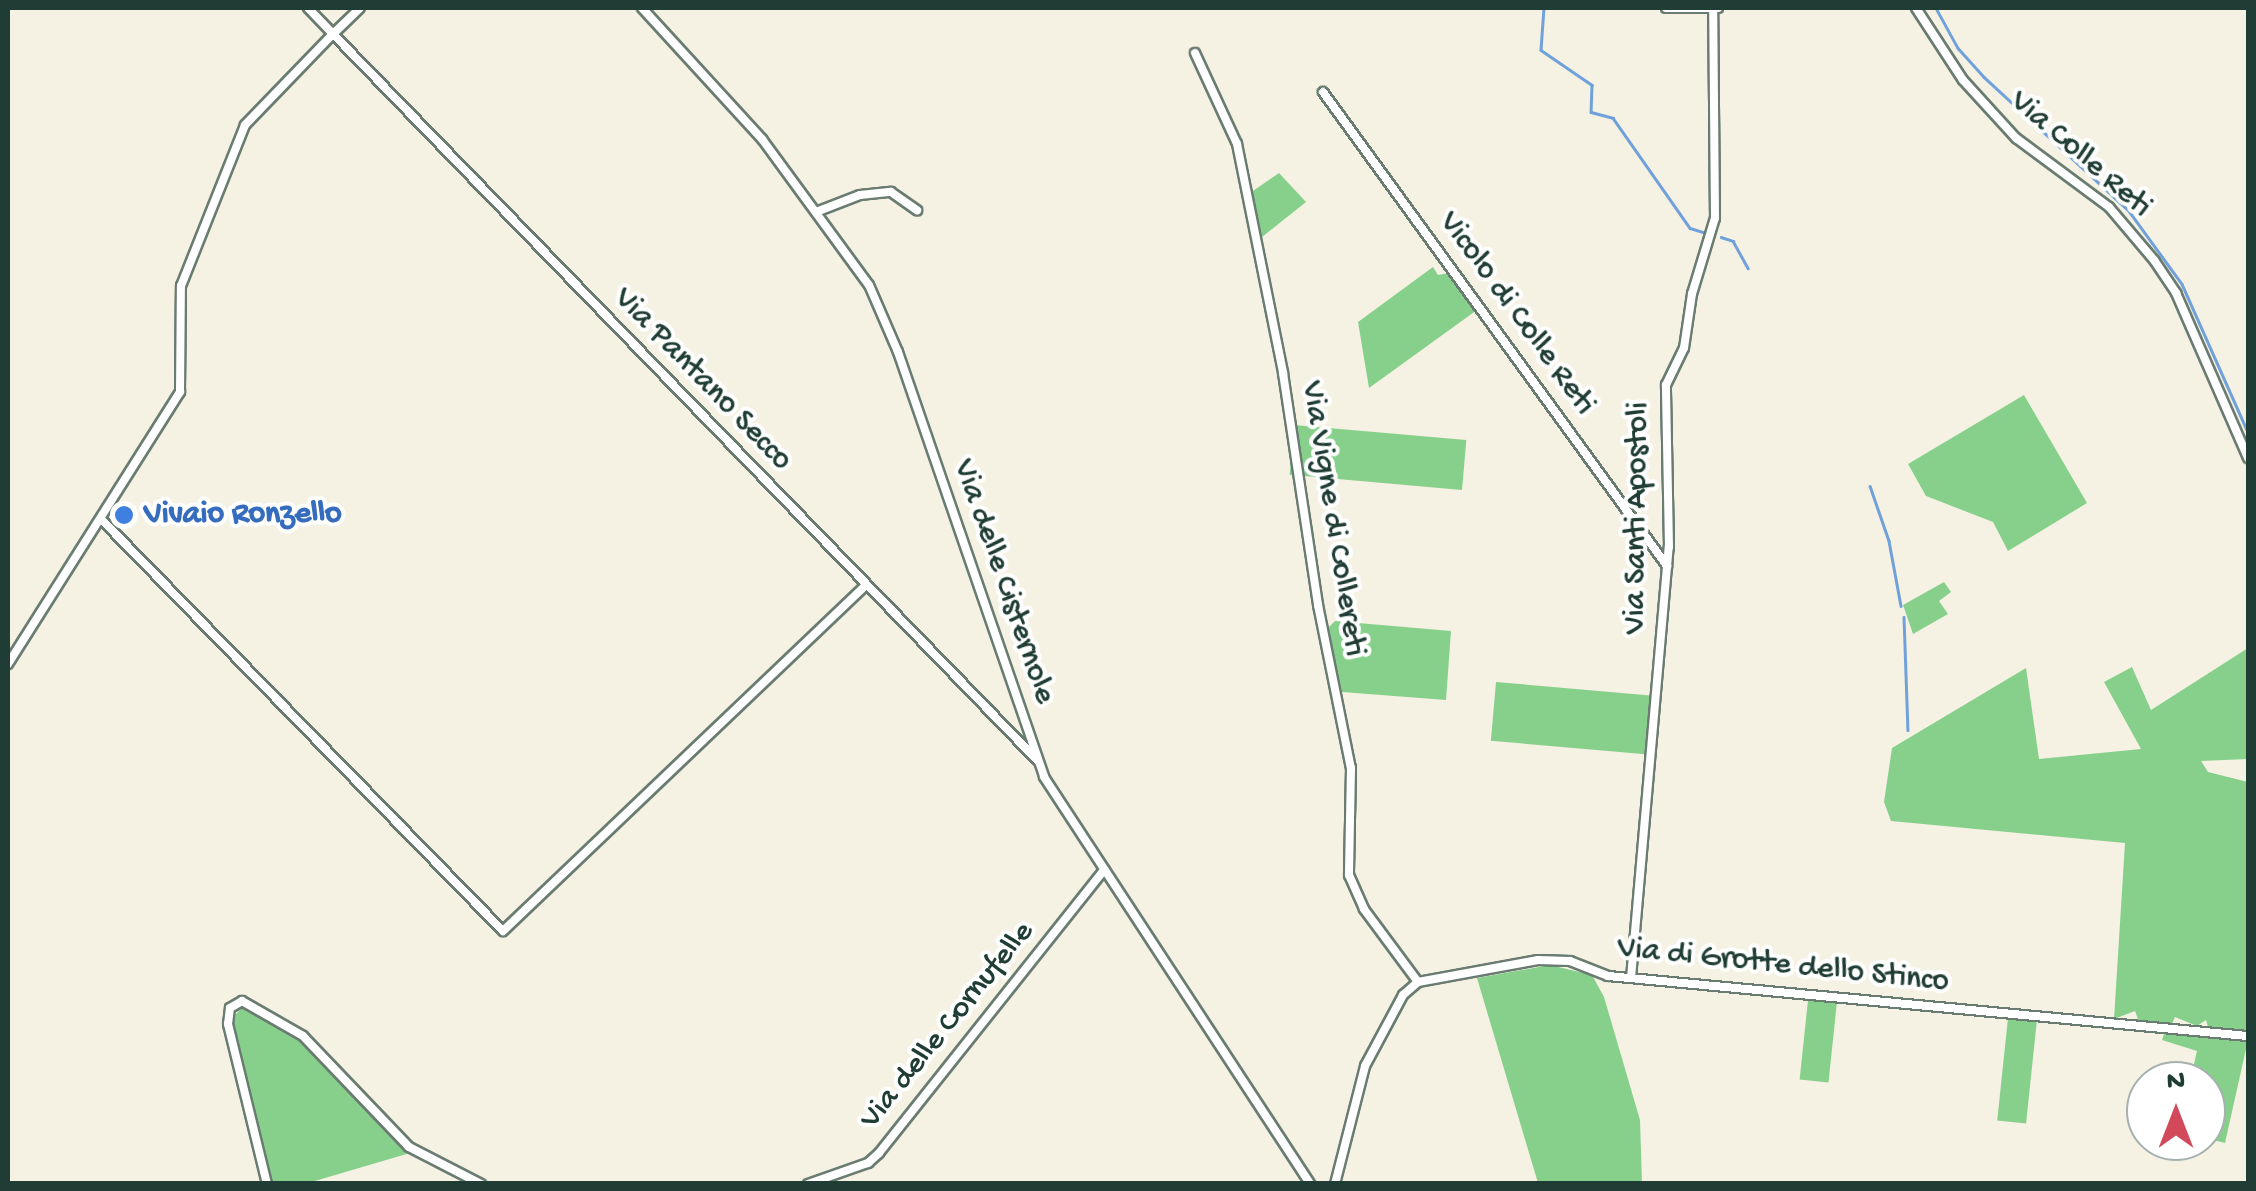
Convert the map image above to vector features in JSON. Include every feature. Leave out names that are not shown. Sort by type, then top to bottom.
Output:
[{"type":"street","points":[[308,8],[333,34]]},
{"type":"street","points":[[8,664],[180,392],[181,286],[245,126],[360,8]]},
{"type":"street","name":"Via delle Cisternole","points":[[642,8],[762,139],[868,285],[891,336],[1037,760],[1104,870],[1310,1184]]},
{"type":"street","points":[[1666,8],[1714,8]]},
{"type":"street","name":"Via Santi Apostoli","points":[[1631,978],[1668,566],[1666,385],[1684,348],[1692,294],[1715,218],[1714,8]]},
{"type":"street","name":"Via Colle Reti","points":[[1916,8],[1963,80],[2011,133],[2109,207],[2154,260],[2248,458]]},
{"type":"street","name":"Via Pantano Secco","points":[[333,34],[1037,760]]},
{"type":"street","name":"Via Vigne di Collereti","points":[[1195,53],[1237,144],[1280,356],[1318,605],[1351,768],[1349,875],[1364,909],[1418,982]]},
{"type":"street","name":"Vicolo di Colle Reti","points":[[1322,92],[1668,566]]},
{"type":"street","points":[[816,212],[860,195],[892,192],[917,210]]},
{"type":"street","points":[[102,520],[503,931],[866,584]]},
{"type":"street","name":"Via delle Cornufelle","points":[[808,1184],[868,1163],[879,1152],[1104,870]]},
{"type":"street","name":"Via di Grotte dello Stinco","points":[[1418,982],[1555,959],[1631,978],[2248,1036]]},
{"type":"street","points":[[1335,1184],[1365,1066],[1403,995],[1418,982]]},
{"type":"street","points":[[267,1184],[230,1034],[232,1006],[245,1001],[261,1007],[309,1041],[409,1147],[481,1184]]},
{"type":"green space","points":[[1279,173],[1306,202],[1262,237],[1250,193]]},
{"type":"green space","points":[[1433,267],[1438,275],[1449,273],[1477,310],[1369,388],[1358,322]]},
{"type":"green space","points":[[2024,395],[2087,503],[2008,551],[1993,522],[1926,496],[1908,464]]},
{"type":"green space","points":[[1294,425],[1466,440],[1462,490],[1290,475]]},
{"type":"green space","points":[[1944,582],[1951,592],[1939,601],[1948,614],[1913,634],[1903,605]]},
{"type":"green space","points":[[1335,621],[1451,631],[1446,700],[1342,692],[1327,629]]},
{"type":"green space","points":[[2248,648],[2248,759],[2201,761],[2208,772],[2248,782],[2248,1031],[2208,1027],[2206,1020],[2197,1026],[2175,1017],[2172,1024],[2139,1022],[2135,1011],[2114,1019],[2125,843],[1891,821],[1884,802],[1892,748],[2026,668],[2039,759],[2141,749],[2104,682],[2132,667],[2151,710]]},
{"type":"green space","points":[[1496,682],[1653,696],[1648,755],[1491,741]]},
{"type":"green space","points":[[1550,965],[1592,975],[1604,997],[1640,1120],[1642,1183],[1538,1183],[1477,978]]},
{"type":"green space","points":[[1808,1000],[1837,1003],[1828,1083],[1800,1080]]},
{"type":"green space","points":[[244,1006],[306,1038],[410,1153],[308,1183],[272,1183],[232,1018]]},
{"type":"green space","points":[[2008,1018],[2037,1021],[2026,1123],[1997,1120]]},
{"type":"green space","points":[[2164,1034],[2248,1040],[2226,1139],[2226,1061],[2195,1061],[2197,1051],[2162,1040]]},
{"type":"waterway","points":[[1544,8],[1541,50],[1592,85],[1591,112],[1613,118],[1690,228],[1706,233]]},
{"type":"waterway","points":[[1936,8],[1958,48],[1984,77],[2129,211],[2182,284],[2248,432]]},
{"type":"waterway","points":[[1721,237],[1733,241],[1748,268]]},
{"type":"waterway","points":[[1870,486],[1889,541],[1901,606]]},
{"type":"waterway","points":[[1904,617],[1908,730]]},
{"type":"place","name":"Vivaio Ronzello","points":[[124,515]]}]
